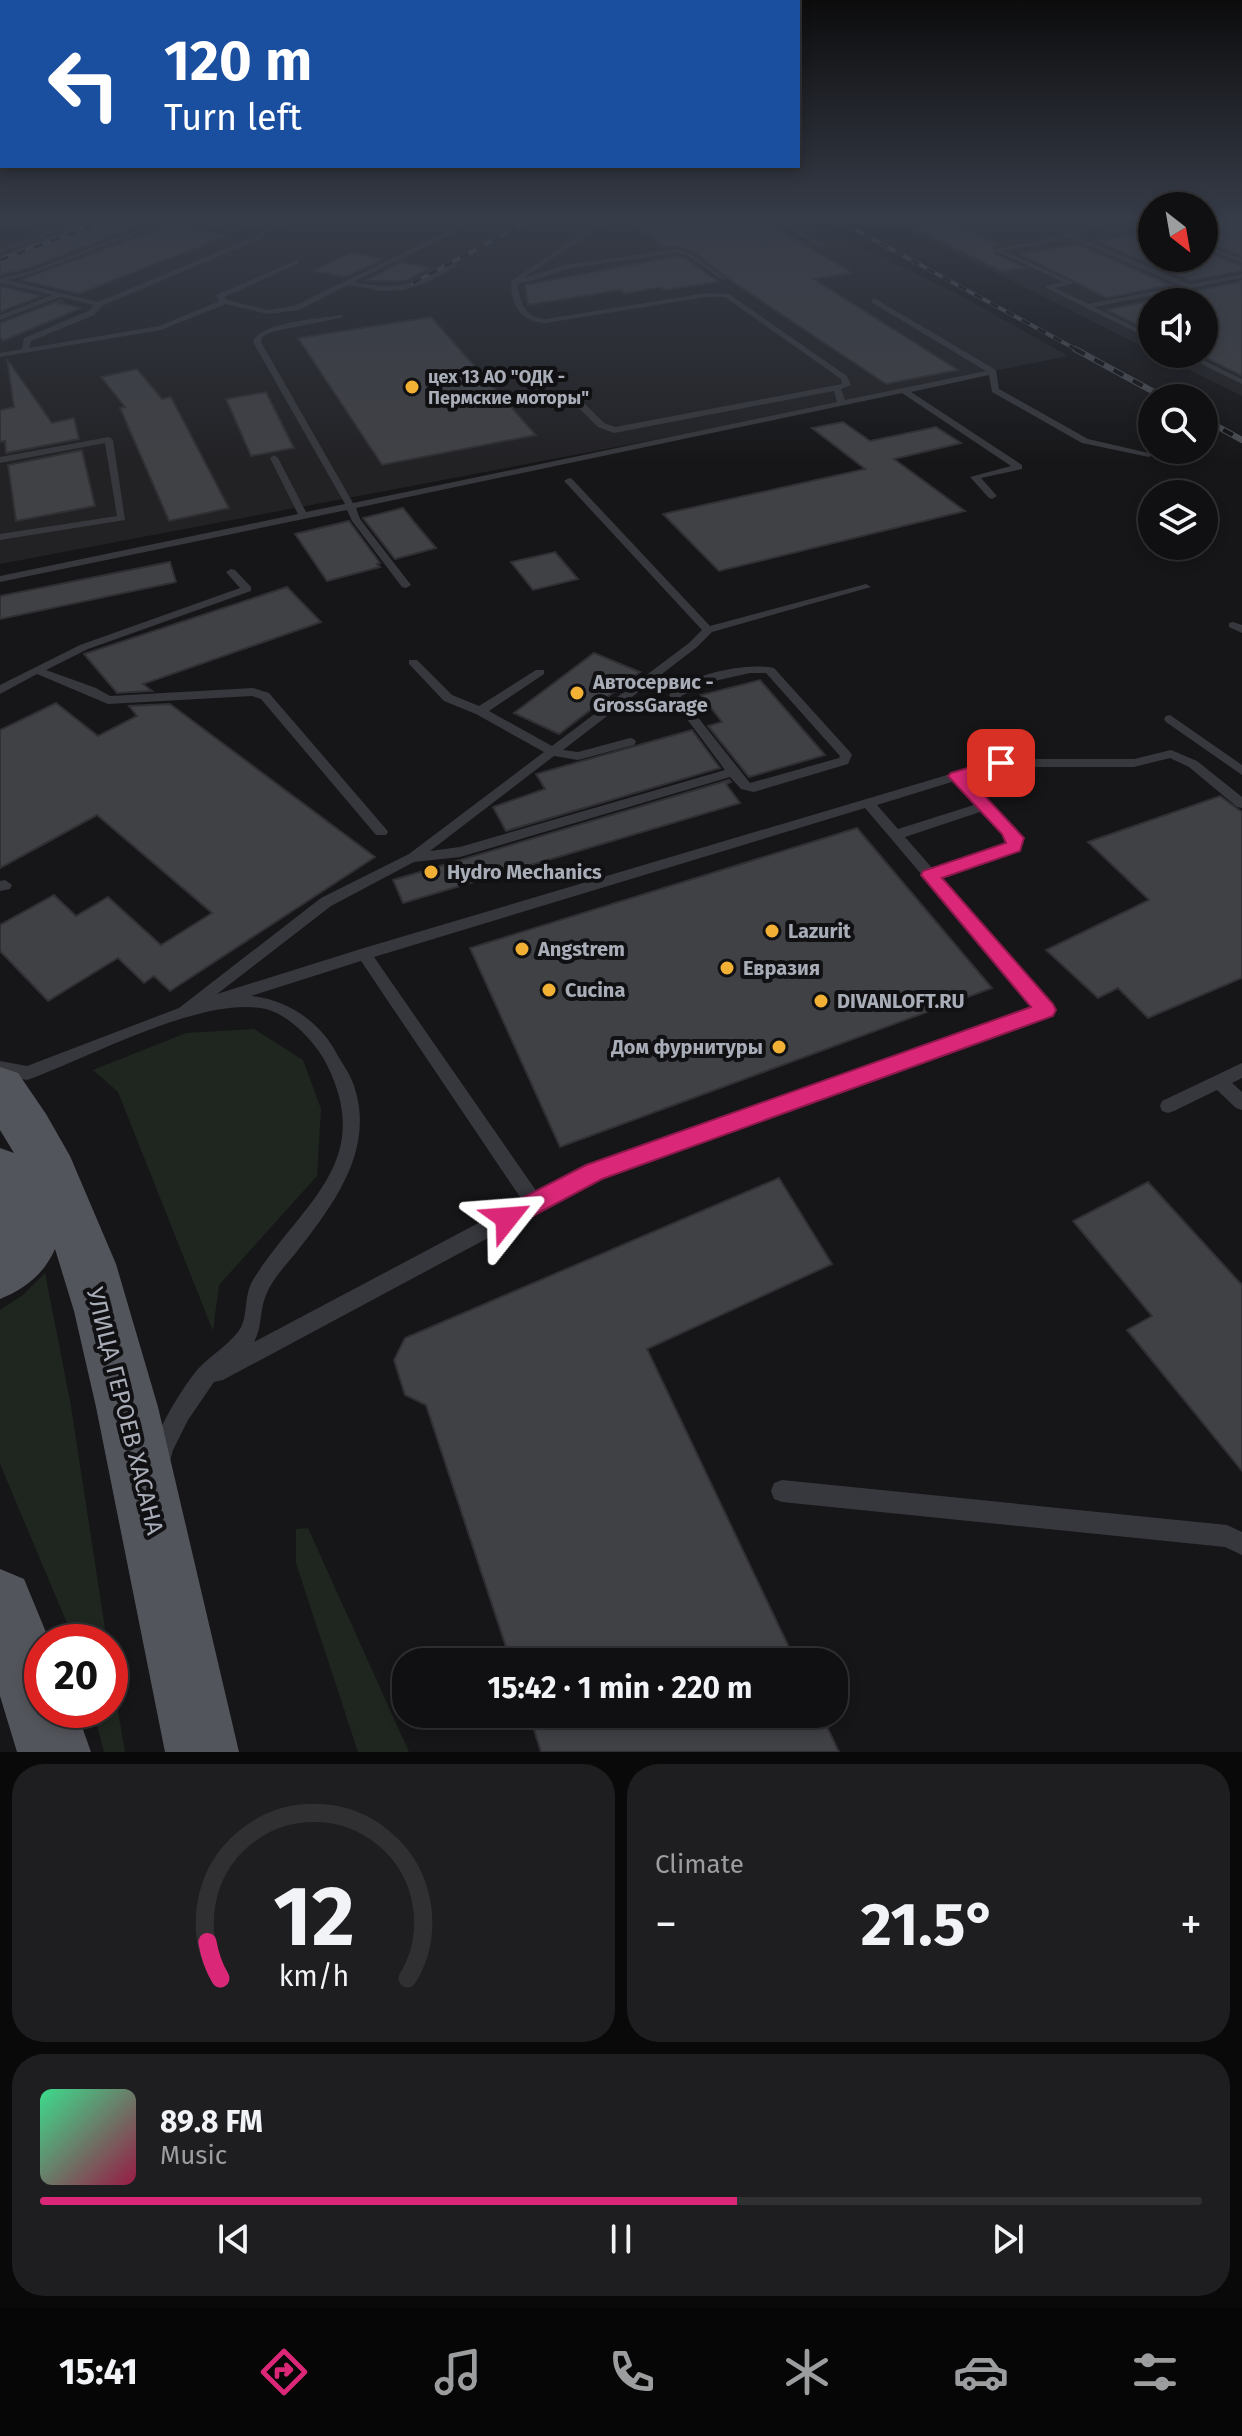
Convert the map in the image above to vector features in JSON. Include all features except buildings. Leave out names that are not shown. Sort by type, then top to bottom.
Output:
[{"type":"main road","name":"УЛИЦА ГЕРОЕВ ХАСАНА","points":[[0,1088],[45,1157],[82,1242],[114,1347],[202,1752]]},
{"type":"main road","points":[[0,1171],[29,1225],[28,1248],[0,1272]]},
{"type":"main road","points":[[0,1603],[30,1678],[54,1752]]},
{"type":"lane","points":[[0,318],[46,299]]},
{"type":"lane","points":[[78,299],[99,304]]},
{"type":"lane","points":[[25,351],[27,340],[91,313],[99,304],[112,299]]},
{"type":"lane","points":[[221,299],[279,312],[315,299]]},
{"type":"lane","points":[[517,299],[519,310],[538,322],[683,299]]},
{"type":"lane","points":[[582,406],[606,429],[624,429],[837,388],[848,382],[732,299]]},
{"type":"lane","points":[[1073,299],[1138,331]]},
{"type":"lane","points":[[1088,306],[1126,299]]},
{"type":"lane","points":[[874,300],[993,372]]},
{"type":"lane","points":[[0,355],[161,328],[225,302]]},
{"type":"lane","points":[[340,317],[269,330],[259,336],[257,342],[355,519],[406,585]]},
{"type":"lane","points":[[1214,368],[1242,382]]},
{"type":"lane","points":[[0,579],[993,372]]},
{"type":"lane","points":[[993,372],[995,390],[1085,441],[1138,452]]},
{"type":"lane","points":[[837,388],[842,404]]},
{"type":"lane","points":[[904,391],[1019,467],[975,477],[992,496]]},
{"type":"lane","points":[[624,429],[641,446]]},
{"type":"lane","points":[[0,460],[109,440],[122,518],[0,537]]},
{"type":"lane","points":[[274,458],[304,517]]},
{"type":"lane","points":[[569,481],[708,630]]},
{"type":"lane","points":[[0,690],[84,647],[247,589],[231,572]]},
{"type":"lane","points":[[185,1011],[326,902],[411,858],[554,752],[693,645],[708,630],[866,587]]},
{"type":"lane","points":[[413,662],[448,698],[480,711],[554,752],[578,756],[630,742]]},
{"type":"lane","points":[[761,668],[776,676],[846,755],[844,761],[831,766],[754,788],[746,786],[733,772],[675,695],[690,685],[761,668]]},
{"type":"lane","points":[[36,670],[108,700],[253,692],[265,696],[381,832]]},
{"type":"lane","points":[[480,711],[540,672]]},
{"type":"lane","points":[[1170,719],[1242,771]]},
{"type":"lane","points":[[0,1068],[27,1073],[185,1011],[364,954],[1001,763],[1134,763],[1171,754],[1193,764],[1242,804]]},
{"type":"lane","points":[[411,858],[460,852],[733,772]]},
{"type":"lane","points":[[930,875],[1014,846],[1015,838],[957,776]]},
{"type":"lane","points":[[202,1380],[594,1172],[1046,1010],[868,803]]},
{"type":"lane","points":[[895,835],[986,806]]},
{"type":"lane","points":[[364,954],[534,1203]]},
{"type":"lane","points":[[157,1537],[163,1448],[202,1380],[249,1333],[258,1289],[316,1214],[343,1169],[355,1120],[343,1073],[315,1033],[270,1004],[229,1002],[185,1011]]},
{"type":"lane","points":[[1168,1106],[1242,1070]]},
{"type":"lane","points":[[1219,1081],[1242,1103]]},
{"type":"lane","points":[[782,1491],[1227,1536],[1242,1544]]},
{"type":"shaded area","points":[[0,299],[966,299],[1068,356],[664,438],[0,564]]},
{"type":"shaded area","points":[[1048,299],[1138,299],[1138,344]]},
{"type":"shaded area","points":[[1218,299],[1242,299],[1242,396],[1185,368],[1218,368]]},
{"type":"shaded area","points":[[254,1029],[303,1060],[321,1109],[317,1176],[219,1285],[213,1331],[118,1092],[93,1070],[186,1033]]},
{"type":"shaded area","points":[[45,1273],[71,1406],[104,1624],[67,1624],[0,1464],[0,1310],[23,1295]]},
{"type":"shaded area","points":[[308,1528],[392,1714],[392,1728],[398,1728],[409,1752],[358,1752],[296,1563],[296,1529]]},
{"type":"shaded area","points":[[98,1728],[121,1728],[125,1752],[104,1752]]},
{"type":"railway","points":[[983,299],[1079,351]]},
{"type":"railway","points":[[1075,349],[1139,384]]},
{"type":"railway","points":[[1218,427],[1242,440]]},
{"type":"place","name":"цех 13 АО \"ОДК - Пермские моторы\"","points":[[412,387]]},
{"type":"place","name":"Автосервис - GrossGarage","points":[[577,693]]},
{"type":"place","name":"Hydro Mechanics","points":[[431,872]]},
{"type":"place","name":"Lazurit","points":[[772,931]]},
{"type":"place","name":"Angstrem","points":[[522,949]]},
{"type":"place","name":"Евразия","points":[[727,968]]},
{"type":"place","name":"Cucina","points":[[549,990]]},
{"type":"place","name":"DIVANLOFT.RU","points":[[821,1001]]},
{"type":"place","name":"Дом фурнитуры","points":[[779,1047]]},
{"type":"route","points":[[507,1218],[594,1172],[1046,1010],[930,875],[1014,846],[1015,838],[1008,829],[957,776],[1001,763]]}]
